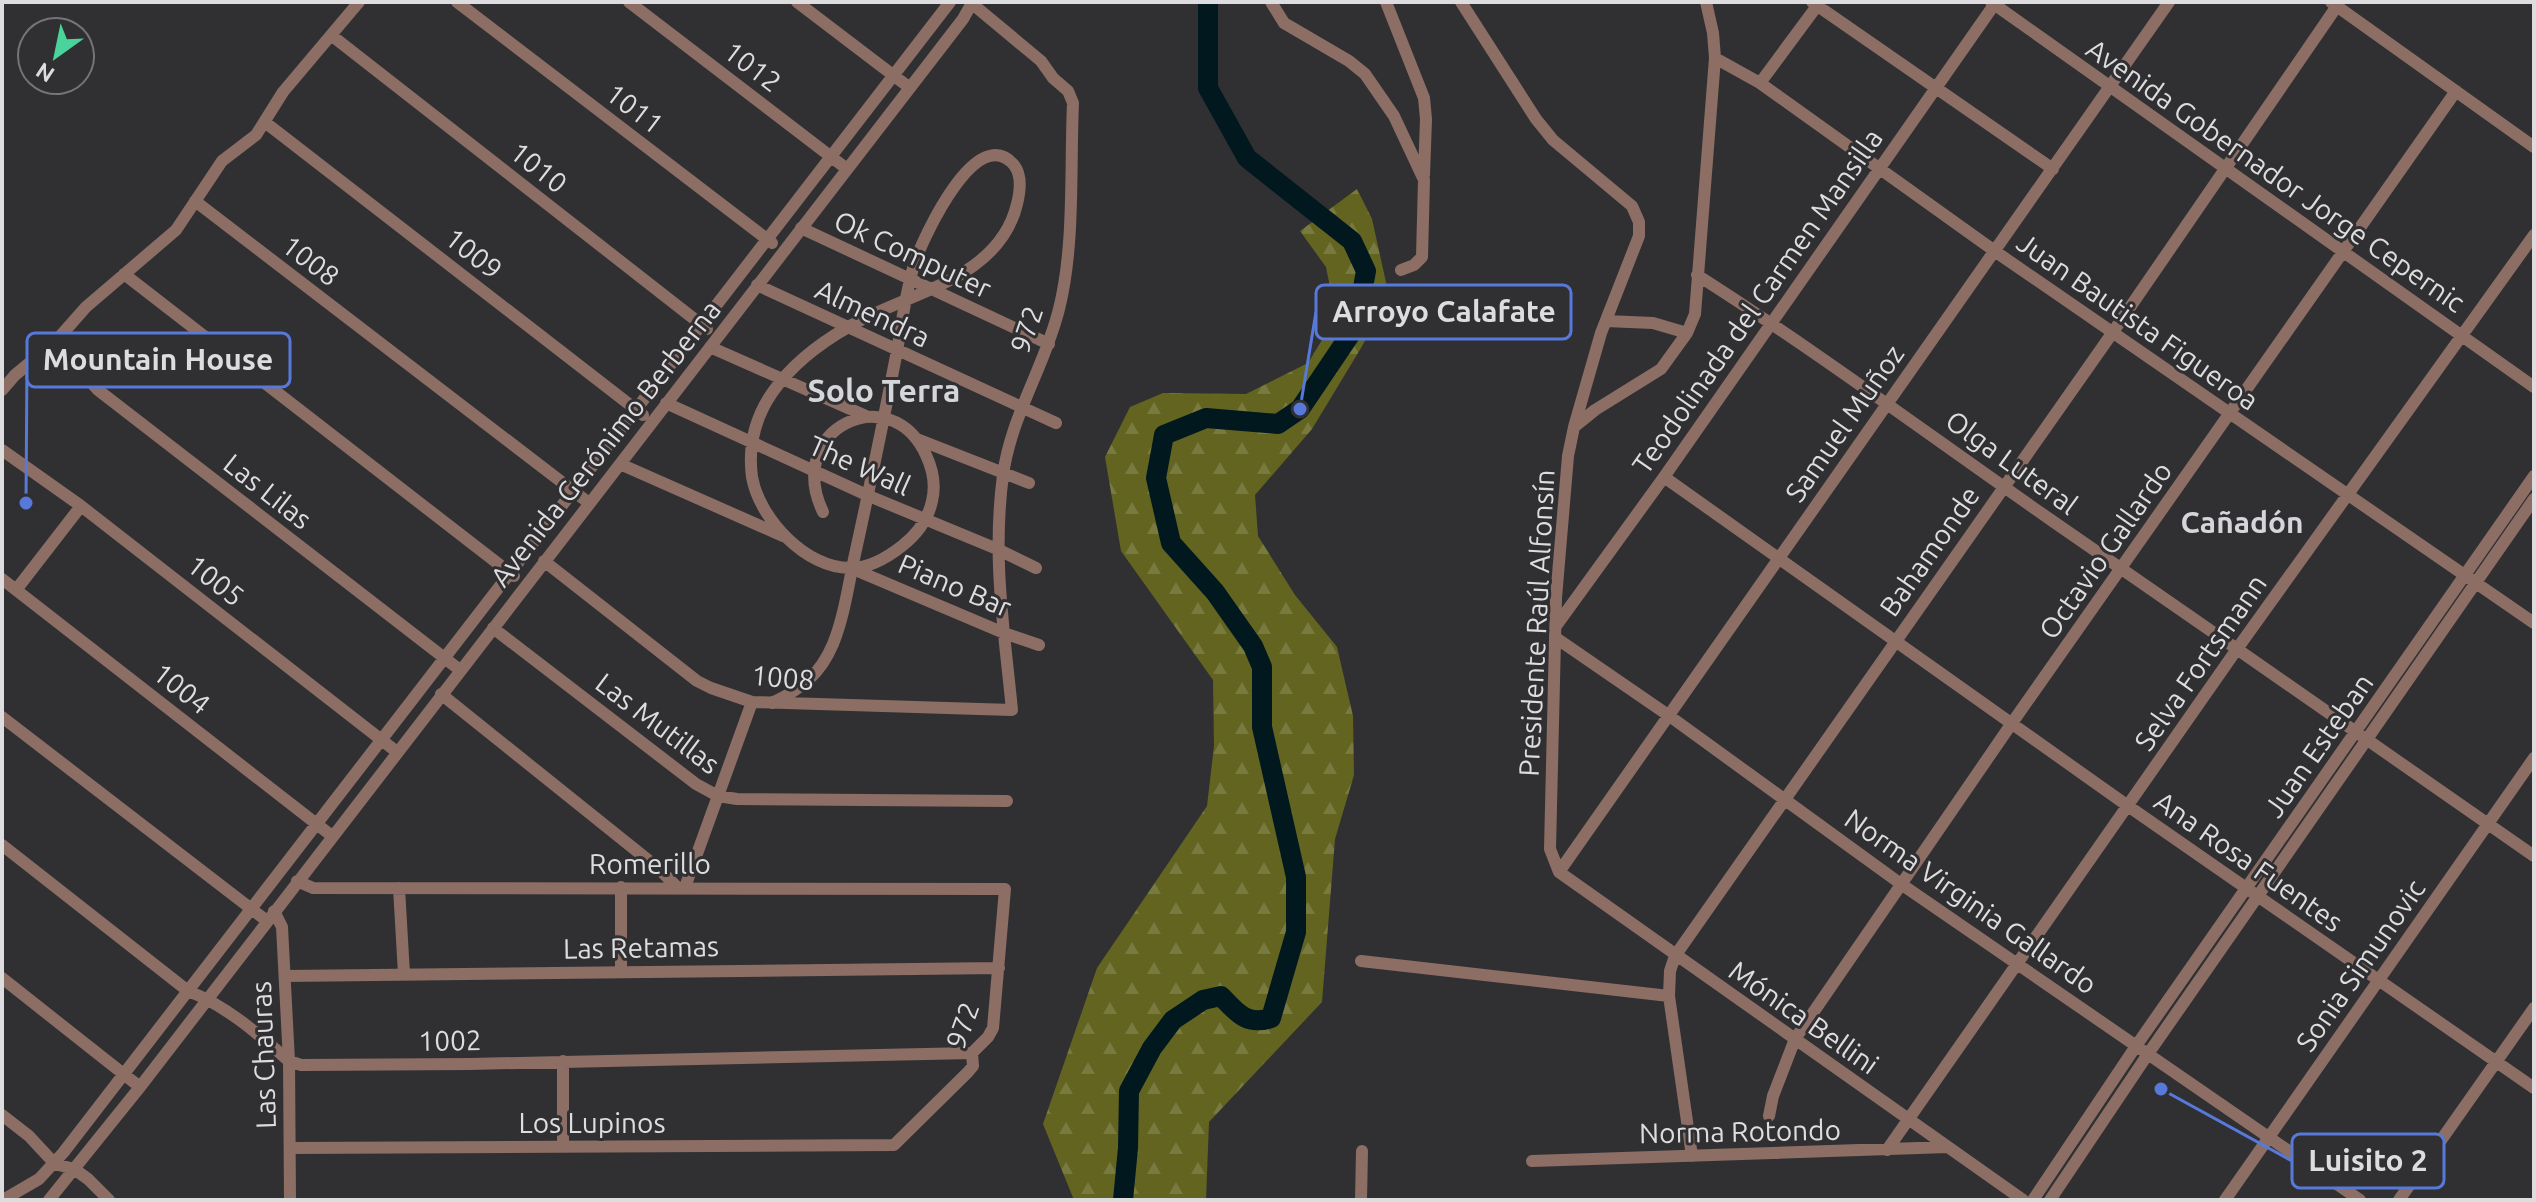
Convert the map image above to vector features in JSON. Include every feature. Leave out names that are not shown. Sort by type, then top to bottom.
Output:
[{"type":"street","points":[[2,390],[55,342],[86,307],[166,241],[186,217],[222,161],[256,135],[283,92],[359,2]]},
{"type":"street","name":"1011","points":[[457,2],[783,252]]},
{"type":"street","name":"1012","points":[[629,2],[847,169]]},
{"type":"street","points":[[797,2],[910,88]]},
{"type":"street","name":"Avenida Gerónimo Berberna","points":[[3,1200],[28,1188],[55,1164],[950,2]]},
{"type":"street","name":"Avenida Gerónimo Berberna","points":[[49,1200],[140,1087],[910,88],[971,2]]},
{"type":"street","name":"972","points":[[971,2],[1041,61],[1072,96],[1070,209],[1059,311],[1009,443],[1003,473],[997,549],[1012,710]]},
{"type":"street","points":[[1271,2],[1284,23],[1349,61],[1376,86],[1424,180]]},
{"type":"street","points":[[1386,2],[1424,98],[1426,119],[1422,257],[1414,265],[1401,270]]},
{"type":"street","name":"Presidente Raúl Alfonsín","points":[[1461,2],[1536,119],[1553,140],[1632,206],[1637,216],[1639,236],[1585,383],[1568,456],[1556,632],[1550,849],[1559,872]]},
{"type":"street","points":[[1574,427],[1595,410],[1661,369],[1687,333],[1695,314],[1715,58],[1713,33],[1705,3]]},
{"type":"street","points":[[1760,83],[1816,3],[2053,169]]},
{"type":"street","name":"Avenida Gobernador Jorge Cepernic","points":[[1994,3],[2225,171],[2534,387]]},
{"type":"street","name":"Teodolinada del Carmen Mansilla","points":[[1556,632],[1994,3]]},
{"type":"street","name":"Samuel Muñoz","points":[[1559,872],[1887,402],[1996,252],[2165,3]]},
{"type":"street","points":[[2334,4],[2534,147]]},
{"type":"street","name":"Bahamonde","points":[[1692,1156],[1669,996],[1670,971],[1675,956],[2225,171],[2334,4]]},
{"type":"street","name":"1010","points":[[331,35],[703,326],[714,342],[782,379],[866,416],[884,418]]},
{"type":"street","name":"Juan Bautista Figueroa","points":[[1715,58],[1760,83],[1996,252],[2534,623]]},
{"type":"street","name":"Octavio Gallardo","points":[[1769,1116],[1773,1096],[1795,1039],[2012,723],[2456,91]]},
{"type":"street","name":"1009","points":[[266,123],[652,422]]},
{"type":"street","points":[[772,703],[807,684],[821,666],[839,628],[869,496],[907,298],[911,279],[928,231],[961,177],[984,159],[994,155],[1005,158],[1018,173],[1018,200],[1008,230],[975,266],[930,289],[907,298],[847,328],[813,351],[782,379],[762,409],[750,457],[753,480],[759,499],[772,520],[790,539]]},
{"type":"street","name":"1008","points":[[195,201],[589,503]]},
{"type":"street","name":"Ok Computer","points":[[801,228],[1049,344]]},
{"type":"street","name":"Selva Fortsmann","points":[[1887,1150],[2237,649],[2534,235]]},
{"type":"street","points":[[124,274],[526,586]]},
{"type":"street","name":"Olga Luteral","points":[[1697,275],[1772,322],[2360,737],[2534,856]]},
{"type":"street","name":"Almendra","points":[[757,285],[1056,423]]},
{"type":"street","points":[[1606,321],[1653,323],[1687,333]]},
{"type":"street","name":"Las Lilas","points":[[55,342],[98,390],[460,670]]},
{"type":"street","name":"The Wall","points":[[666,403],[1036,568]]},
{"type":"street","points":[[823,512],[816,494],[816,458],[831,434],[841,425],[866,416]]},
{"type":"street","points":[[884,418],[914,438],[1029,483]]},
{"type":"street","points":[[852,568],[894,553],[914,536],[925,520],[934,496],[934,482],[927,457],[914,438]]},
{"type":"street","name":"1005","points":[[2,450],[81,506],[397,752]]},
{"type":"street","points":[[620,464],[790,539]]},
{"type":"street","name":"Juan Esteban","points":[[2033,1200],[2136,1046],[2252,892],[2470,579],[2529,501],[2534,476]]},
{"type":"street","name":"Ana Rosa Fuentes","points":[[1664,477],[2128,806],[2534,1088]]},
{"type":"street","points":[[16,590],[81,506]]},
{"type":"street","name":"Piano Bar","points":[[790,539],[818,560],[852,568],[1039,645]]},
{"type":"street","name":"1008","points":[[544,561],[697,681],[752,702],[1012,710]]},
{"type":"street","name":"1004","points":[[2,579],[332,836]]},
{"type":"street","name":"Las Mutillas","points":[[493,628],[696,784],[718,796],[737,799],[1007,801]]},
{"type":"street","name":"Norma Virginia Gallardo","points":[[1556,632],[1901,884],[2360,1200]]},
{"type":"street","points":[[441,694],[681,887],[752,702]]},
{"type":"street","points":[[2,717],[251,909],[270,916]]},
{"type":"street","name":"Sonia Simunovic","points":[[2225,1200],[2534,758]]},
{"type":"street","points":[[2,845],[188,991],[230,1012],[289,1061]]},
{"type":"street","name":"Mónica Bellini","points":[[1559,872],[2023,1200]]},
{"type":"street","name":"Romerillo","points":[[297,881],[313,888],[1005,889]]},
{"type":"street","points":[[621,887],[621,972]]},
{"type":"street","points":[[399,888],[404,974]]},
{"type":"street","name":"972","points":[[894,1145],[968,1072],[973,1066],[972,1053],[993,1028],[1005,889]]},
{"type":"street","name":"Juan Esteban","points":[[2050,1200],[2252,892]]},
{"type":"street","name":"Las Chauras","points":[[270,916],[282,927],[289,1061],[290,1200]]},
{"type":"street","points":[[1361,961],[1669,996]]},
{"type":"street","name":"Las Retamas","points":[[285,976],[999,968]]},
{"type":"street","points":[[2,978],[140,1087]]},
{"type":"street","points":[[2399,1200],[2534,1008]]},
{"type":"street","name":"1002","points":[[289,1061],[316,1065],[972,1053]]},
{"type":"street","points":[[563,1061],[563,1146]]},
{"type":"street","points":[[2,1115],[29,1136],[55,1164],[74,1169],[109,1200]]},
{"type":"street","name":"Los Lupinos","points":[[290,1148],[894,1145]]},
{"type":"street","name":"Norma Rotondo","points":[[1532,1161],[1948,1147]]},
{"type":"street","points":[[1361,1200],[1362,1151]]},
{"type":"green space","points":[[1357,189],[1372,219],[1389,296],[1312,429],[1255,495],[1258,536],[1295,595],[1337,647],[1353,716],[1354,775],[1335,839],[1322,1002],[1209,1122],[1206,1200],[1074,1200],[1043,1124],[1097,968],[1207,806],[1214,746],[1213,680],[1121,551],[1105,457],[1130,407],[1163,393],[1246,394],[1308,363],[1336,317],[1326,267],[1300,231]]},
{"type":"waterway","points":[[1123,1200],[1129,1091],[1152,1048],[1173,1020],[1203,1000],[1221,996],[1249,1019],[1271,1018],[1296,932],[1296,877],[1262,727],[1262,667],[1253,646],[1215,592],[1171,543],[1156,478],[1164,435],[1206,418],[1278,424],[1300,409],[1356,326],[1366,271],[1352,241],[1247,158],[1208,88],[1208,2]]},
{"type":"place","name":"Arroyo Calafate","points":[[1300,409]]},
{"type":"place","name":"Mountain House","points":[[26,503]]},
{"type":"place","name":"Luisito 2","points":[[2161,1089]]},
{"type":"district","name":"Solo Terra","points":[[884,390]]},
{"type":"district","name":"Cañadón","points":[[2242,522]]}]
